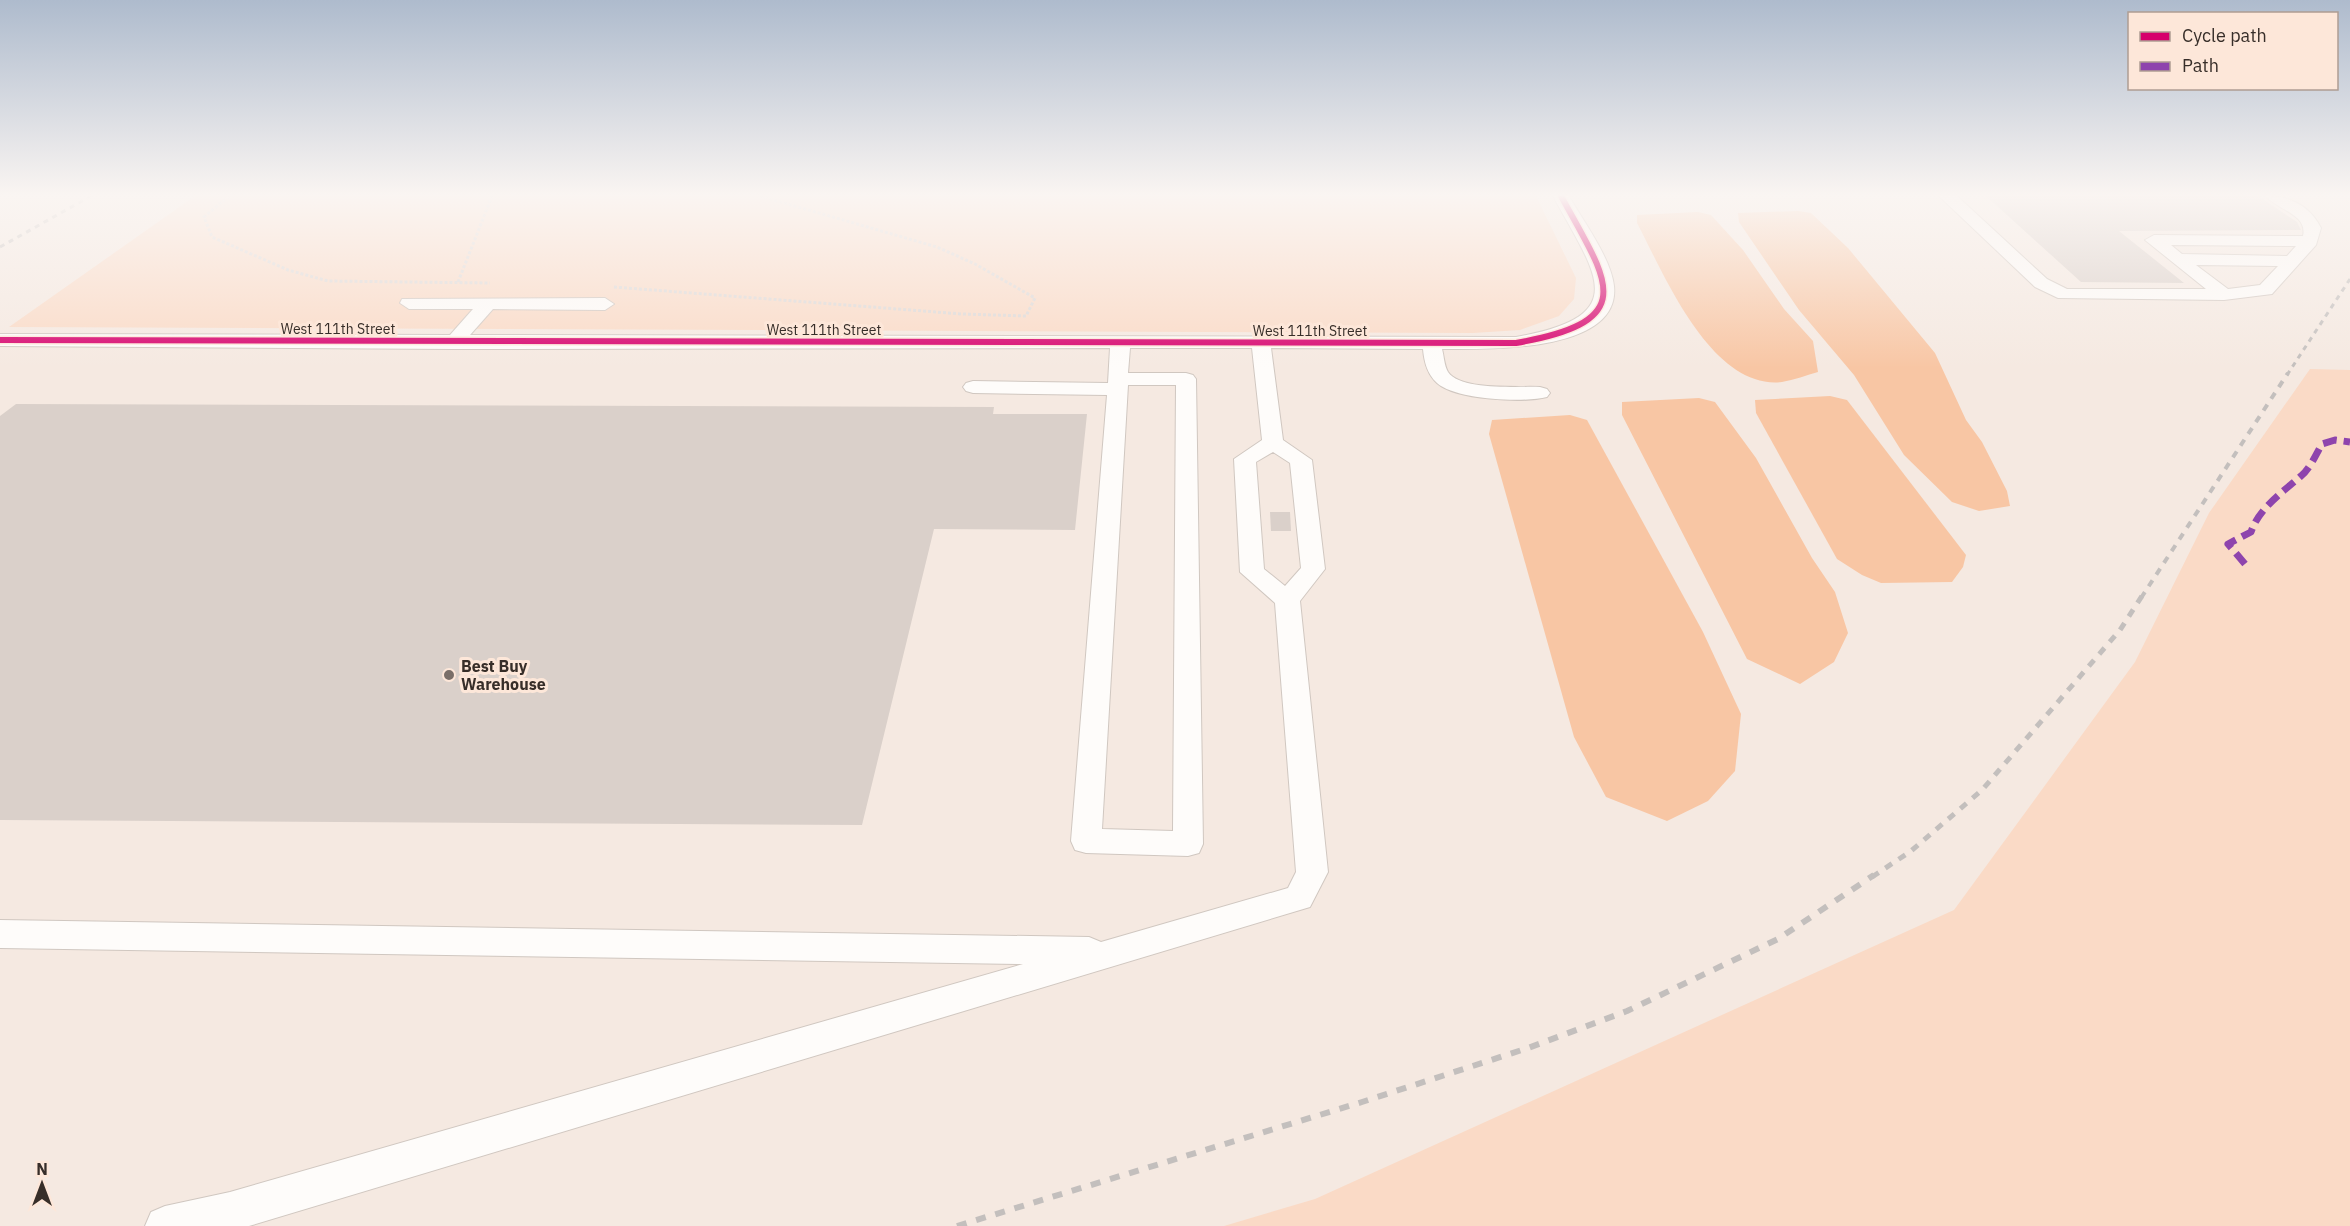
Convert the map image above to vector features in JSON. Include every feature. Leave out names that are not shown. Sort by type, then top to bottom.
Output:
[{"type":"street","name":"West 111th Street","points":[[0,340],[453,343],[1516,343],[1549,338],[1574,329],[1593,317],[1604,303],[1605,287],[1601,272],[1591,253]]},
{"type":"street","points":[[2009,253],[2041,283],[2064,294],[2224,295],[2266,290],[2299,253]]},
{"type":"street","points":[[2170,253],[2224,295]]},
{"type":"street","points":[[2177,259],[2292,261]]},
{"type":"street","points":[[409,303],[488,303],[605,295]]},
{"type":"street","points":[[453,343],[488,303]]},
{"type":"street","points":[[973,387],[1117,384],[1186,379],[1188,844],[1086,841],[1117,384],[1120,344]]},
{"type":"street","points":[[1261,344],[1273,443]]},
{"type":"street","points":[[1432,344],[1436,367],[1444,380],[1472,389],[1540,393]]},
{"type":"street","points":[[165,1226],[230,1212],[1299,898],[1312,872],[1287,600],[1252,572],[1245,459],[1273,443]]},
{"type":"street","points":[[1273,443],[1301,460],[1313,570],[1287,600]]},
{"type":"street","points":[[0,934],[1115,952]]},
{"type":"path","points":[[249,253],[288,270],[328,281],[493,283]]},
{"type":"path","points":[[459,282],[470,253]]},
{"type":"path","points":[[605,295],[1026,316],[1035,298],[995,274],[950,253]]},
{"type":"shaded area","points":[[114,253],[1564,253],[1576,278],[1574,299],[1559,316],[1520,330],[1473,333],[9,327]]},
{"type":"shaded area","points":[[1652,253],[1745,253],[1784,309],[1813,341],[1818,372],[1782,382],[1756,380],[1733,368],[1712,349],[1693,325]]},
{"type":"shaded area","points":[[1760,253],[1852,253],[1935,353],[1966,420],[1982,442],[2007,491],[2010,506],[1979,511],[1952,502],[1904,455],[1854,375],[1799,310]]},
{"type":"shaded area","points":[[2310,369],[2350,370],[2350,1226],[1224,1226],[1315,1199],[1954,910],[2135,662],[2209,513]]},
{"type":"shaded area","points":[[1830,396],[1847,400],[1966,555],[1963,567],[1952,582],[1881,583],[1862,575],[1837,559],[1756,413],[1755,400]]},
{"type":"shaded area","points":[[1699,398],[1715,402],[1756,458],[1812,558],[1835,592],[1848,633],[1834,662],[1800,684],[1747,659],[1622,415],[1622,402]]},
{"type":"shaded area","points":[[1570,415],[1587,420],[1703,632],[1741,714],[1735,771],[1708,801],[1667,821],[1606,797],[1574,737],[1489,434],[1492,420]]},
{"type":"building","points":[[2049,253],[2147,253],[2184,283],[2081,282]]},
{"type":"building","name":"Best Buy Warehouse","points":[[16,404],[994,407],[993,414],[1087,414],[1075,530],[934,529],[862,825],[0,820],[0,416]]},
{"type":"building","points":[[1270,512],[1290,512],[1291,531],[1271,531]]},
{"type":"railway","points":[[2287,375],[2350,279]]},
{"type":"railway","points":[[2141,598],[2288,373]]},
{"type":"railway","points":[[1872,877],[1911,851],[1982,790],[2120,630],[2142,596]]},
{"type":"railway","points":[[957,1226],[1362,1102],[1528,1048],[1627,1011],[1778,939],[1874,875]]},
{"type":"marked path","points":[[2245,564],[2228,544],[2251,532],[2254,523],[2286,486],[2303,475],[2322,444],[2335,440],[2350,442]]},
{"type":"cycle path","points":[[0,340],[1516,343],[1558,334],[1586,321],[1597,312],[1604,301],[1605,287],[1592,253]]},
{"type":"place","name":"Best Buy Warehouse","points":[[449,675]]}]
